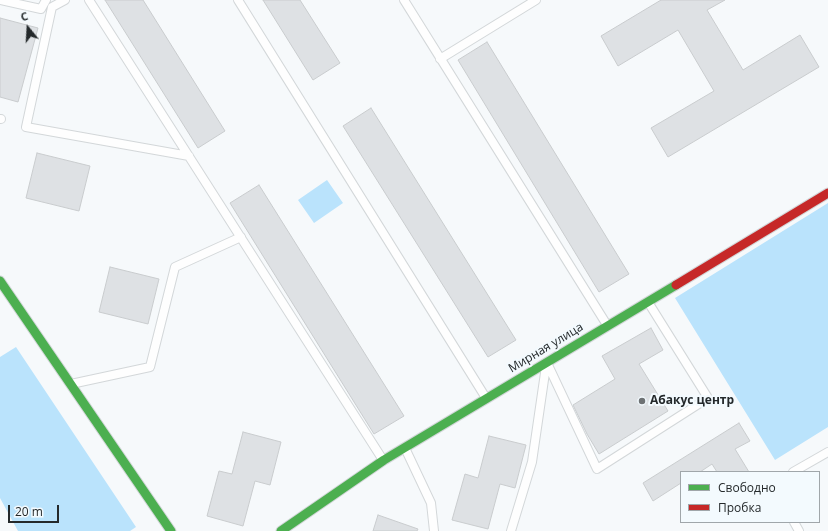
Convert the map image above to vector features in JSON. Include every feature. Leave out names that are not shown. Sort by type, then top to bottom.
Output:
[{"type":"street","name":"Мирная улица","points":[[281,531],[405,447],[828,193]]},
{"type":"street","points":[[0,281],[171,531]]},
{"type":"lane","points":[[0,0],[41,9],[46,0]]},
{"type":"lane","points":[[66,0],[52,7],[26,127],[189,156]]},
{"type":"lane","points":[[89,0],[384,460]]},
{"type":"lane","points":[[238,0],[486,398]]},
{"type":"lane","points":[[404,0],[607,326]]},
{"type":"lane","points":[[440,59],[536,0]]},
{"type":"lane","points":[[70,384],[150,367],[175,267],[241,237]]},
{"type":"lane","points":[[547,362],[597,469],[708,398],[647,302]]},
{"type":"lane","points":[[511,531],[532,462],[547,362]]},
{"type":"lane","points":[[405,447],[431,503],[434,531]]},
{"type":"lane","points":[[795,471],[828,452]]},
{"type":"shaded area","points":[[327,180],[343,203],[314,223],[298,200]]},
{"type":"shaded area","points":[[828,203],[828,427],[775,460],[675,298]]},
{"type":"shaded area","points":[[16,347],[136,527],[130,531],[18,531],[0,498],[0,357]]},
{"type":"building","points":[[105,0],[143,0],[225,131],[198,148]]},
{"type":"building","points":[[263,0],[300,0],[340,63],[313,80]]},
{"type":"building","points":[[661,0],[725,0],[707,10],[743,70],[800,35],[819,67],[668,157],[651,128],[714,91],[678,30],[618,66],[601,36]]},
{"type":"building","points":[[0,18],[38,28],[18,102],[0,97]]},
{"type":"building","points":[[487,42],[629,274],[599,292],[458,60]]},
{"type":"building","points":[[371,108],[516,340],[488,357],[343,126]]},
{"type":"building","points":[[37,153],[90,166],[79,211],[26,198]]},
{"type":"building","points":[[259,185],[404,416],[374,434],[230,203]]},
{"type":"building","points":[[110,267],[159,279],[148,324],[99,312]]},
{"type":"building","points":[[651,328],[663,350],[639,364],[668,411],[599,454],[587,434],[573,405],[615,379],[602,356]]},
{"type":"building","points":[[739,423],[750,441],[735,449],[748,471],[716,471],[712,464],[702,471],[680,471],[680,484],[653,501],[643,483]]},
{"type":"building","points":[[243,432],[281,442],[270,485],[255,481],[243,526],[207,516],[219,471],[232,474]]},
{"type":"building","points":[[489,436],[526,445],[515,488],[500,484],[488,529],[452,520],[465,474],[478,478]]},
{"type":"building","points":[[378,515],[418,529],[417,531],[373,531]]},
{"type":"traffic: fast","points":[[0,281],[171,531]]},
{"type":"traffic: fast","points":[[281,531],[384,460],[676,285]]},
{"type":"traffic: jam","points":[[676,285],[828,193]]},
{"type":"place","name":"Абакус центр","points":[[642,401]]}]
